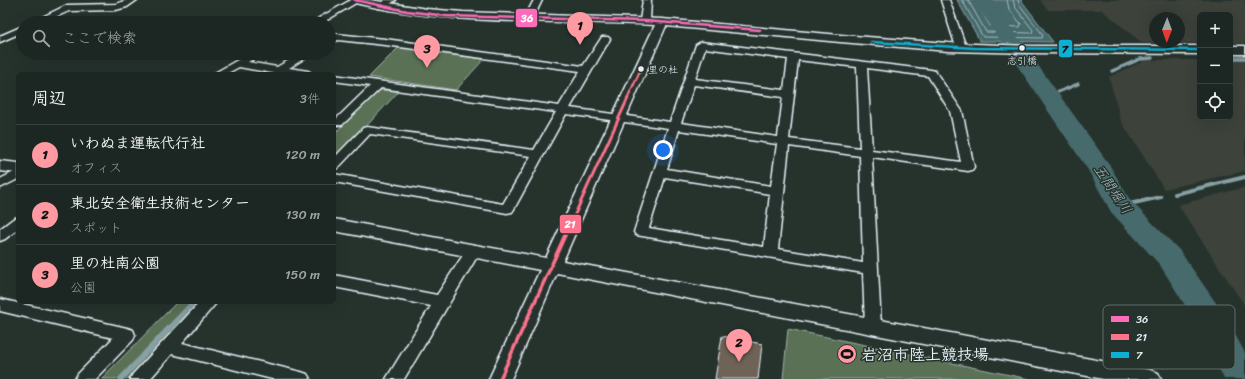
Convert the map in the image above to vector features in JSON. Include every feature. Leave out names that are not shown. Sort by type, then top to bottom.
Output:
[{"type":"street","points":[[50,16],[67,8],[116,7],[133,0]]},
{"type":"street","points":[[327,16],[356,0],[380,6],[446,16],[530,17],[662,22],[860,41],[974,48],[1197,50]]},
{"type":"street","points":[[380,6],[392,0]]},
{"type":"street","points":[[530,17],[538,0]]},
{"type":"street","points":[[645,21],[647,0]]},
{"type":"street","points":[[945,0],[961,47]]},
{"type":"street","points":[[500,379],[662,22]]},
{"type":"street","points":[[0,39],[16,31]]},
{"type":"street","points":[[336,37],[385,42],[586,69]]},
{"type":"street","points":[[336,178],[507,209],[586,69],[605,39]]},
{"type":"street","points":[[336,78],[564,109],[674,125],[783,141],[968,167],[956,111],[931,73],[701,45],[674,125],[641,232],[870,269]]},
{"type":"street","points":[[1233,50],[1245,50]]},
{"type":"street","points":[[770,253],[793,57]]},
{"type":"street","points":[[222,72],[245,60]]},
{"type":"street","points":[[237,64],[275,72],[296,60]]},
{"type":"street","points":[[862,65],[867,153],[873,326]]},
{"type":"street","points":[[689,81],[788,94]]},
{"type":"street","points":[[336,124],[379,84]]},
{"type":"street","points":[[336,163],[367,130],[538,154]]},
{"type":"street","points":[[0,166],[16,168]]},
{"type":"street","points":[[659,172],[777,191]]},
{"type":"street","points":[[0,184],[16,175]]},
{"type":"street","points":[[0,236],[16,224]]},
{"type":"street","points":[[336,225],[474,250],[1150,379]]},
{"type":"street","points":[[395,379],[474,250]]},
{"type":"street","points":[[336,281],[441,302]]},
{"type":"street","points":[[139,379],[207,304]]},
{"type":"street","points":[[0,305],[127,335],[84,379]]},
{"type":"street","points":[[168,346],[301,379]]},
{"type":"shaded area","points":[[1040,0],[1245,0],[1245,43],[1233,43],[1233,12],[1197,12],[1197,43],[1185,43],[1185,12],[1149,12],[1149,43],[1142,43],[1102,10],[1048,10]]},
{"type":"shaded area","points":[[1233,59],[1245,59],[1245,171],[1164,189],[1121,121],[1109,77],[1146,60],[1197,60],[1197,120],[1233,120]]},
{"type":"shaded area","points":[[1245,187],[1245,306],[1178,205]]},
{"type":"green space","points":[[399,47],[484,59],[456,90],[369,77]]},
{"type":"green space","points":[[378,90],[399,91],[336,159],[336,132]]},
{"type":"green space","points":[[175,304],[200,304],[130,379],[101,379]]},
{"type":"green space","name":"岩沼市陸上競技場","points":[[788,329],[1029,379],[783,379]]},
{"type":"water","points":[[957,0],[1021,0],[1053,42],[980,41]]},
{"type":"building","points":[[722,336],[762,344],[758,379],[715,379]]},
{"type":"waterway","name":"五間堀川","points":[[982,0],[1100,170],[1120,206],[1170,258],[1201,305]]},
{"type":"waterway","points":[[1112,71],[1140,59],[1152,58]]},
{"type":"waterway","points":[[1233,58],[1245,58]]},
{"type":"waterway","points":[[1048,96],[1078,84]]},
{"type":"waterway","points":[[1175,194],[1245,177]]},
{"type":"waterway","points":[[1120,206],[1161,197]]},
{"type":"waterway","points":[[121,379],[192,304]]},
{"type":"waterway","name":"五間堀川","points":[[1235,367],[1241,379]]},
{"type":"transit line","name":"36","points":[[355,0],[407,11],[446,16],[645,21],[760,30]]},
{"type":"transit line","name":"7","points":[[871,42],[974,48],[1197,50]]},
{"type":"transit line","name":"21","points":[[500,379],[641,69]]},
{"type":"place","name":"いわぬま運転代行社","points":[[580,45]]},
{"type":"place","name":"志引橋","points":[[1022,48]]},
{"type":"place","name":"里の杜南公園","points":[[427,68]]},
{"type":"place","name":"里の杜","points":[[641,69]]},
{"type":"place","name":"岩沼市陸上競技場","points":[[847,354]]},
{"type":"place","name":"東北安全衛生技術センター","points":[[739,362]]}]
